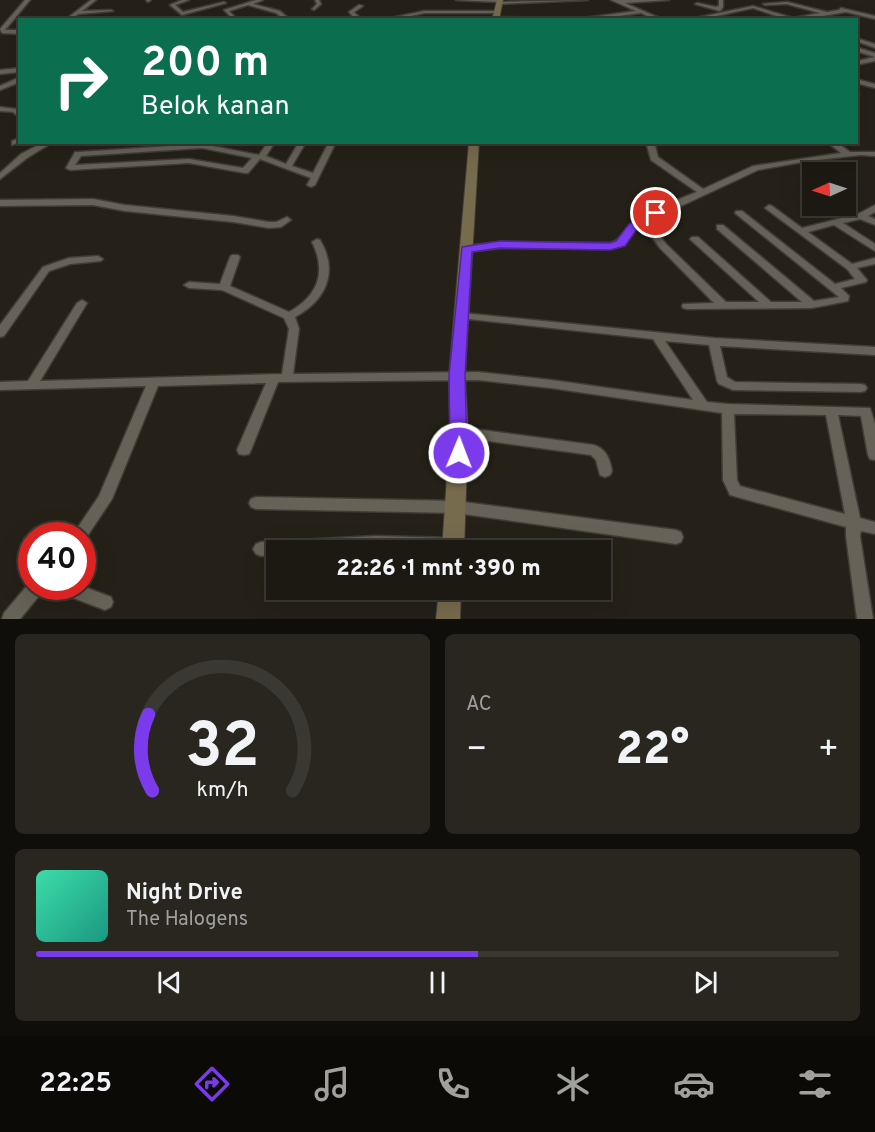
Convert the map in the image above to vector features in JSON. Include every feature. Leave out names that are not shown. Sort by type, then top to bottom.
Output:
[{"type":"street","points":[[18,32],[2,30],[28,0]]},
{"type":"street","points":[[70,18],[94,0]]},
{"type":"street","points":[[187,0],[172,4],[183,14],[224,3]]},
{"type":"street","points":[[176,9],[212,0],[236,7]]},
{"type":"street","points":[[232,18],[225,11],[261,0]]},
{"type":"street","points":[[314,9],[319,4],[317,0]]},
{"type":"street","points":[[458,0],[586,0]]},
{"type":"street","points":[[616,1],[667,0]]},
{"type":"street","points":[[720,9],[721,0]]},
{"type":"street","points":[[496,17],[499,1]]},
{"type":"street","points":[[616,1],[657,18]]},
{"type":"street","points":[[765,4],[787,3],[825,13]]},
{"type":"street","points":[[248,4],[273,10],[286,18]]},
{"type":"street","points":[[697,4],[742,14],[726,18]]},
{"type":"street","points":[[358,18],[351,12],[361,6]]},
{"type":"street","points":[[734,11],[753,6],[791,18]]},
{"type":"street","points":[[831,7],[874,18]]},
{"type":"street","points":[[694,18],[720,9]]},
{"type":"street","points":[[799,18],[847,10]]},
{"type":"street","points":[[76,13],[111,11]]},
{"type":"street","points":[[394,18],[428,12],[468,12],[516,18]]},
{"type":"street","points":[[426,18],[428,12]]},
{"type":"street","points":[[449,18],[451,12]]},
{"type":"street","points":[[466,18],[468,12]]},
{"type":"street","points":[[588,18],[641,12]]},
{"type":"street","points":[[858,20],[874,18]]},
{"type":"street","points":[[858,40],[875,46]]},
{"type":"street","points":[[858,50],[875,57]]},
{"type":"street","points":[[858,62],[875,57]]},
{"type":"street","points":[[0,72],[18,70]]},
{"type":"street","points":[[0,88],[18,80]]},
{"type":"street","points":[[858,82],[875,87]]},
{"type":"street","points":[[0,109],[15,110],[18,114]]},
{"type":"street","points":[[0,177],[24,156],[46,144]]},
{"type":"street","points":[[270,144],[259,157],[245,171],[189,161],[70,168],[78,154],[202,146],[259,157],[313,181],[332,144]]},
{"type":"street","points":[[287,168],[302,144]]},
{"type":"street","points":[[454,540],[459,432],[457,375],[474,144]]},
{"type":"street","points":[[650,144],[653,156],[657,161],[701,191]]},
{"type":"street","points":[[833,144],[848,154]]},
{"type":"street","points":[[189,161],[202,146]]},
{"type":"street","points":[[466,249],[500,245],[610,246],[621,243],[633,227],[644,220],[701,191],[756,168],[848,154],[875,154]]},
{"type":"street","points":[[0,202],[93,202],[125,208],[269,225],[278,225],[287,220]]},
{"type":"street","points":[[769,208],[850,267],[863,280],[833,287]]},
{"type":"street","points":[[800,231],[861,216],[875,208]]},
{"type":"street","points":[[687,306],[812,305],[844,299],[833,287],[739,213]]},
{"type":"street","points":[[861,216],[875,222]]},
{"type":"street","points":[[644,220],[663,246],[724,306]]},
{"type":"street","points":[[835,222],[875,248]]},
{"type":"street","points":[[720,227],[812,305]]},
{"type":"street","points":[[695,239],[768,306]]},
{"type":"street","points":[[290,316],[308,305],[325,274],[325,255],[317,242]]},
{"type":"street","points":[[224,287],[235,257]]},
{"type":"street","points":[[0,333],[46,268],[69,261],[98,259]]},
{"type":"street","points":[[850,267],[875,261]]},
{"type":"street","points":[[189,285],[224,287],[290,316],[294,329],[287,378]]},
{"type":"street","points":[[31,386],[82,303]]},
{"type":"street","points":[[463,316],[714,342],[875,351]]},
{"type":"street","points":[[657,337],[703,405]]},
{"type":"street","points":[[714,342],[721,377],[723,381],[733,386],[861,388]]},
{"type":"street","points":[[0,386],[457,375],[551,384],[729,410],[866,411],[875,455]]},
{"type":"street","points":[[244,450],[273,380]]},
{"type":"street","points":[[89,522],[105,499],[153,383]]},
{"type":"street","points":[[729,410],[730,480],[735,491],[875,528]]},
{"type":"street","points":[[831,411],[854,523],[853,536],[865,619]]},
{"type":"street","points":[[459,432],[594,450],[603,460],[605,471]]},
{"type":"street","points":[[256,503],[456,507],[676,537]]},
{"type":"street","points":[[261,549],[266,549]]},
{"type":"street","points":[[96,599],[105,602]]},
{"type":"street","points":[[10,619],[26,600]]},
{"type":"street","points":[[448,619],[449,600]]},
{"type":"route","points":[[459,453],[457,375],[466,249],[500,245],[610,246],[621,243],[633,227],[656,213]]}]
